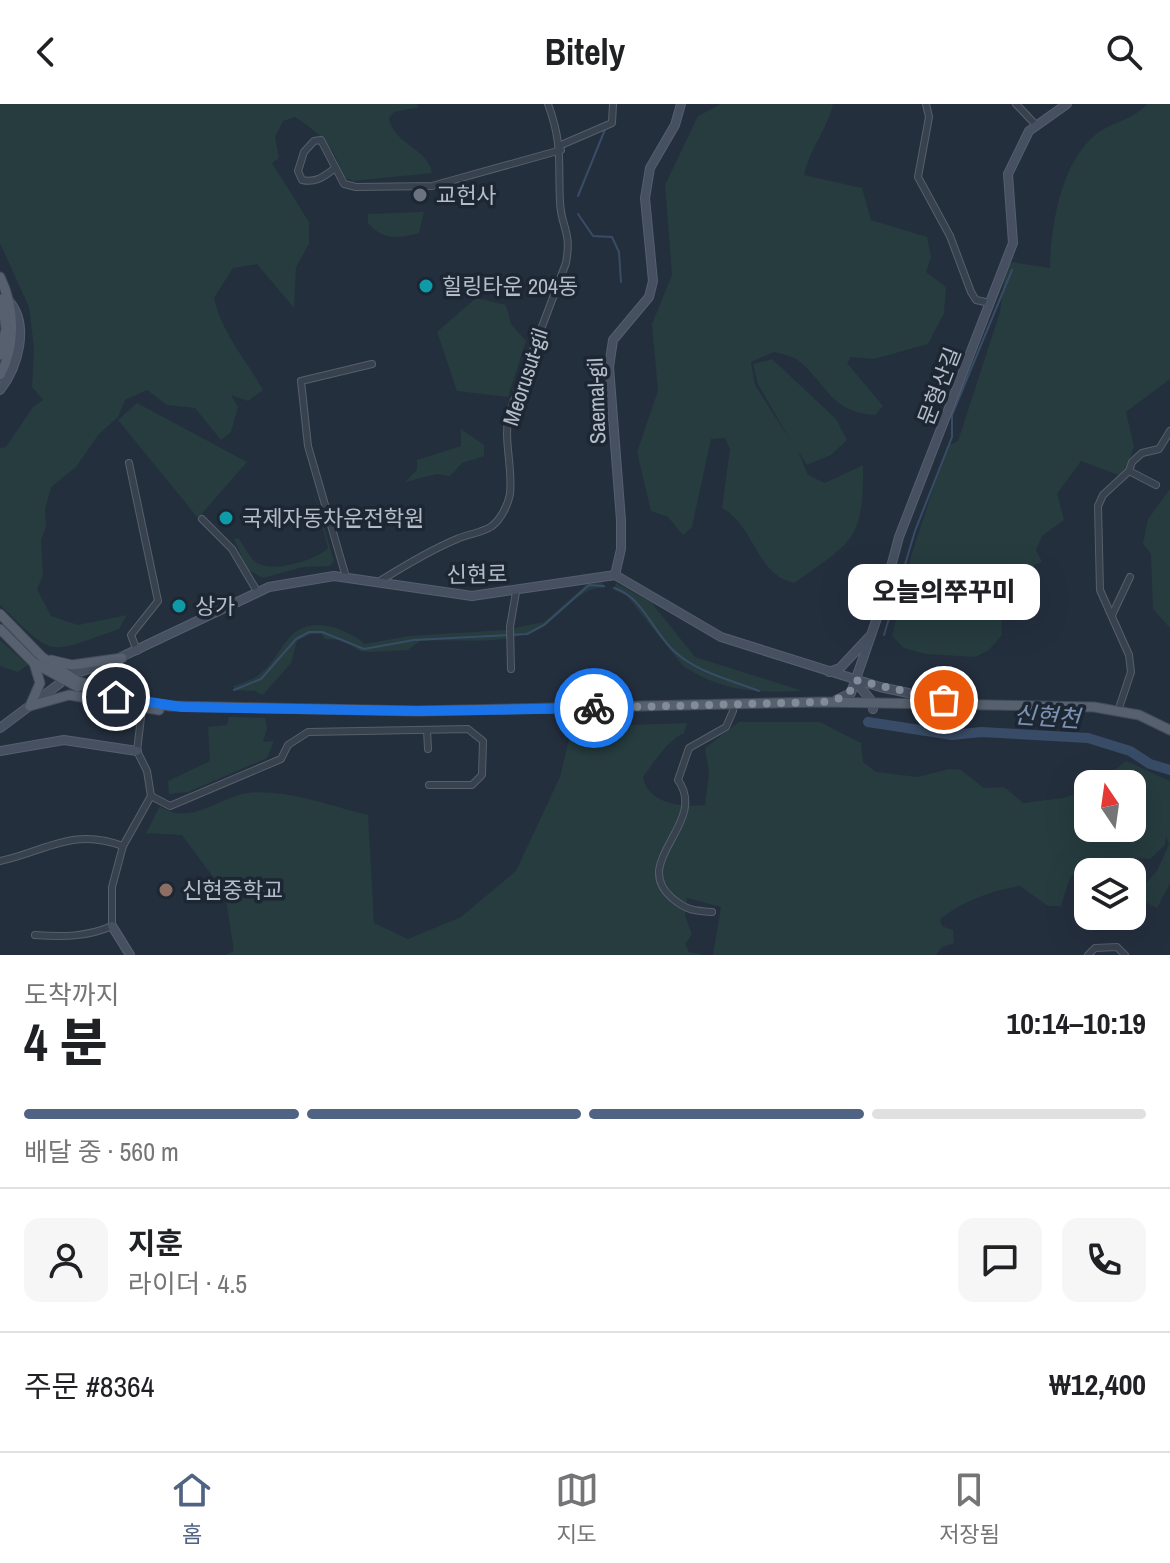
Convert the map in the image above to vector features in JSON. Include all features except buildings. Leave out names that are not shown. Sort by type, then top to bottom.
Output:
[{"type":"main road","points":[[0,277],[9,301],[12,339],[0,375]]},
{"type":"main road","points":[[0,290],[6,321],[0,355]]},
{"type":"main road","points":[[0,614],[38,660],[40,683],[30,706]]},
{"type":"main road","points":[[0,629],[66,678],[142,709],[403,714],[1094,707],[1139,715],[1170,732]]},
{"type":"main road","points":[[38,660],[72,665],[122,658]]},
{"type":"main road","points":[[118,700],[106,680],[107,670],[122,658]]},
{"type":"main road","points":[[30,706],[69,695],[170,706],[404,711],[823,702],[874,707],[1093,710],[1138,718],[1170,732]]},
{"type":"main road","points":[[118,700],[181,710]]},
{"type":"street","name":"Meorusut-gil","points":[[380,581],[436,549],[486,529],[501,517],[510,493],[507,480],[511,464],[506,427],[509,414],[565,266],[569,245],[560,200],[561,147],[548,104]]},
{"type":"street","points":[[334,169],[320,180],[309,181],[302,180],[298,171],[304,152],[314,141],[321,140],[344,184],[432,186],[561,147],[612,123],[613,104]]},
{"type":"street","name":"Saemal-gil","points":[[615,575],[621,534],[609,367],[613,340],[649,297],[653,281],[645,198],[650,168],[675,125],[681,104]]},
{"type":"street","points":[[926,104],[929,117],[918,177],[950,236],[971,292],[976,300],[990,303]]},
{"type":"street","points":[[1016,104],[1035,124]]},
{"type":"street","name":"문형산길","points":[[855,680],[872,634],[899,537],[1013,243],[1008,174],[1035,124],[1052,109],[1067,104]]},
{"type":"street","points":[[0,390],[17,355],[21,334],[18,312],[9,301]]},
{"type":"street","points":[[346,577],[308,446],[301,381],[372,364]]},
{"type":"street","points":[[1118,711],[1131,672],[1129,655],[1112,615],[1103,603],[1097,568],[1098,506],[1103,495],[1129,471],[1132,462],[1142,453],[1159,449],[1170,431]]},
{"type":"street","points":[[129,463],[158,601],[131,635],[137,651]]},
{"type":"street","points":[[1129,471],[1156,485]]},
{"type":"street","points":[[202,519],[232,549],[258,593]]},
{"type":"street","points":[[615,575],[721,637],[855,680],[966,706]]},
{"type":"street","name":"신현로","points":[[0,728],[66,678],[122,658],[258,593],[290,581],[346,577],[472,596],[516,592],[615,575]]},
{"type":"street","points":[[1112,615],[1130,577]]},
{"type":"street","points":[[511,669],[510,627],[516,592]]},
{"type":"street","points":[[829,672],[840,668],[872,634]]},
{"type":"street","points":[[823,702],[851,693],[855,680]]},
{"type":"street","points":[[855,680],[874,707]]},
{"type":"street","points":[[130,955],[112,926],[112,887],[123,846],[151,796],[147,771],[137,751],[142,709]]},
{"type":"street","points":[[712,912],[689,911],[661,888],[657,874],[667,847],[682,823],[684,789],[678,780],[689,748],[726,727],[733,711]]},
{"type":"street","points":[[151,796],[170,806],[182,802],[281,759],[288,745],[308,732],[468,729],[483,741],[482,775],[472,785],[429,785]]},
{"type":"street","points":[[427,730],[428,749]]},
{"type":"street","points":[[2,747],[64,740],[137,751]]},
{"type":"street","points":[[0,861],[66,839],[111,842],[123,846]]},
{"type":"street","points":[[35,935],[63,938],[97,933],[112,926]]},
{"type":"street","points":[[1088,955],[1095,948],[1117,947],[1125,955]]},
{"type":"green space","points":[[0,104],[416,104],[419,107],[394,112],[389,118],[397,134],[424,158],[432,173],[353,181],[343,177],[331,149],[312,129],[295,117],[283,121],[275,137],[279,158],[272,163],[309,222],[309,244],[296,267],[294,308],[257,264],[233,268],[214,298],[229,335],[263,390],[248,401],[231,395],[238,407],[231,432],[221,440],[195,408],[167,405],[147,390],[125,400],[118,417],[99,434],[76,467],[51,487],[45,510],[46,527],[41,540],[43,575],[37,589],[51,616],[78,625],[127,615],[119,629],[64,647],[43,643],[0,605],[0,448],[6,447],[33,407],[43,400],[32,387],[34,348],[29,307],[0,243]]},
{"type":"green space","points":[[721,104],[833,104],[804,175],[862,188],[871,220],[927,237],[931,257],[926,272],[946,287],[944,313],[928,344],[874,359],[851,357],[847,363],[883,406],[875,415],[848,409],[839,403],[794,358],[774,352],[751,362],[755,385],[790,440],[758,384],[753,364],[772,359],[836,419],[847,440],[831,455],[807,465],[798,451],[808,475],[825,483],[863,465],[861,510],[851,537],[842,548],[794,583],[771,570],[742,526],[722,508],[730,449],[725,438],[711,439],[692,527],[683,535],[668,517],[651,511],[637,452],[658,391],[652,324],[672,275],[665,185],[698,116]]},
{"type":"green space","points":[[1147,104],[1170,104],[1170,379],[1126,412],[1134,447],[1125,471],[1118,475],[1081,461],[1057,494],[1064,520],[1042,536],[1036,550],[1042,562],[1034,565],[1029,603],[1006,592],[1001,612],[1002,635],[989,650],[975,657],[925,654],[904,648],[892,636],[911,556],[947,446],[958,441],[1000,312],[1005,269],[1012,262],[1050,268],[1055,215],[1073,163],[1094,136]]},
{"type":"green space","points":[[424,212],[419,233],[412,235],[385,235],[368,223],[368,214]]},
{"type":"green space","points":[[476,298],[506,305],[511,324],[526,341],[508,397],[457,391],[437,332]]},
{"type":"green space","points":[[137,403],[247,462],[198,518],[118,420]]},
{"type":"green space","points":[[461,429],[484,445],[484,456],[462,463],[450,476],[437,474],[405,482],[417,470],[417,460],[461,446]]},
{"type":"green space","points":[[310,480],[334,561],[330,566],[303,567],[263,578],[248,570],[234,539],[238,538],[254,561],[273,567],[315,557],[328,548]]},
{"type":"green space","points":[[1170,489],[1170,628],[1153,609],[1151,554],[1143,544],[1148,519]]},
{"type":"green space","points":[[602,582],[605,588],[587,591],[546,624],[524,635],[495,640],[420,641],[408,650],[370,652],[360,651],[342,640],[311,634],[297,641],[291,663],[263,695],[255,691],[235,690],[233,686],[259,675],[289,637],[311,625],[340,629],[365,644],[409,636],[504,630],[544,622],[587,584]]},
{"type":"green space","points":[[616,583],[651,602],[695,657],[803,691],[740,689],[697,674],[682,665],[627,596],[614,590]]},
{"type":"green space","points":[[0,640],[28,665],[18,672],[0,666]]},
{"type":"green space","points":[[229,717],[265,718],[267,728],[263,742],[274,741],[267,758],[188,792],[169,794],[168,781],[210,761],[208,727],[227,725]]},
{"type":"green space","points":[[739,722],[820,722],[861,743],[863,762],[876,772],[918,777],[949,769],[961,770],[984,788],[1004,787],[1023,803],[1074,794],[1074,842],[1146,842],[1146,770],[1170,781],[1170,883],[1157,908],[1146,902],[1146,883],[1157,871],[1169,844],[1166,836],[1165,845],[1150,859],[1074,858],[1074,873],[1061,906],[1048,906],[1020,886],[988,894],[940,919],[942,926],[953,930],[954,943],[942,947],[936,955],[713,955],[721,907],[687,898],[685,916],[692,934],[685,944],[689,952],[705,955],[225,955],[234,951],[225,893],[182,835],[146,833],[160,806],[182,814],[247,793],[292,795],[368,815],[374,923],[408,939],[461,917],[516,871],[560,777],[572,727],[687,723],[684,733],[666,746],[643,777],[646,786],[659,799],[677,805],[705,805],[709,773],[705,748]]},
{"type":"green space","points":[[1126,761],[1146,770],[1115,770]]},
{"type":"waterway","points":[[578,196],[606,127]]},
{"type":"waterway","points":[[578,214],[593,236],[612,237],[619,252],[621,282]]},
{"type":"waterway","points":[[884,635],[915,531],[952,437],[952,415],[1012,270]]},
{"type":"waterway","points":[[234,690],[261,679],[296,639],[309,632],[322,632],[364,649],[414,640],[527,634],[544,625],[589,585],[604,586]]},
{"type":"waterway","points":[[614,588],[632,599],[683,658],[714,675],[759,691]]},
{"type":"waterway","name":"신현천","points":[[868,722],[952,735],[981,732],[1088,738],[1130,751],[1150,764],[1170,770]]},
{"type":"way so far","points":[[594,708],[823,702],[851,693],[855,680],[944,700]]},
{"type":"place","name":"교헌사","points":[[420,195]]},
{"type":"place","name":"힐링타운 204동","points":[[426,286]]},
{"type":"place","name":"국제자동차운전학원","points":[[226,518]]},
{"type":"place","name":"상가","points":[[179,606]]},
{"type":"place","name":"오늘의쭈꾸미","points":[[944,700]]},
{"type":"place","name":"신현중학교","points":[[166,890]]},
{"type":"route","points":[[116,697],[182,707],[418,711],[594,708]]}]
